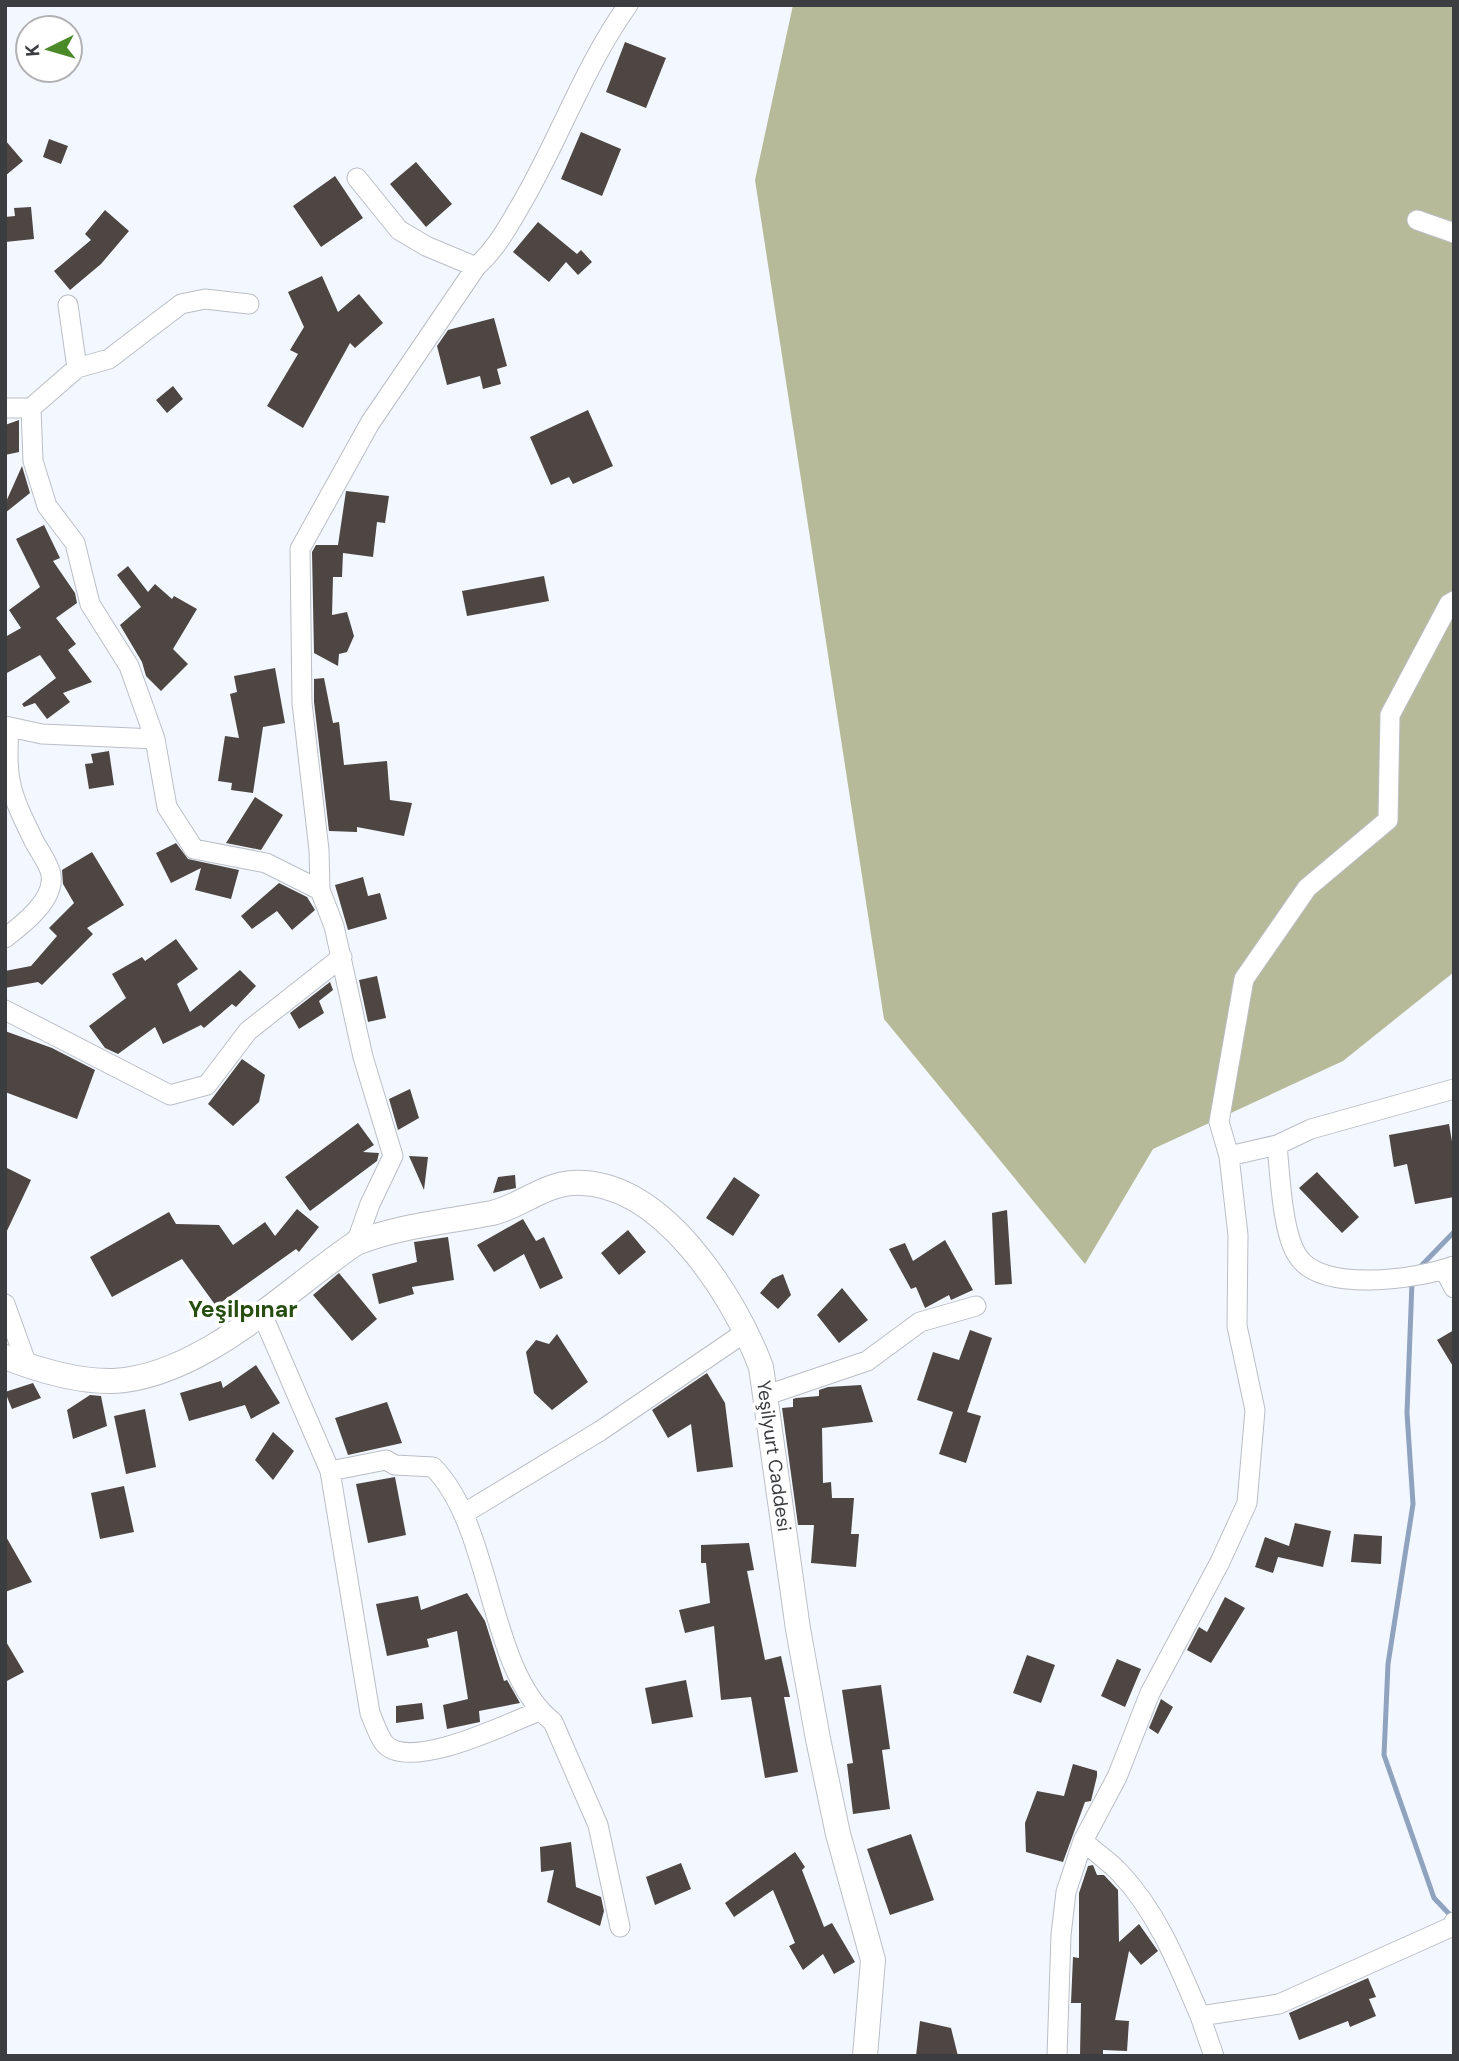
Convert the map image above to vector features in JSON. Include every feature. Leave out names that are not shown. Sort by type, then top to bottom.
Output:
[{"type":"main road","name":"Yeşilyurt Caddesi","points":[[16,1361],[92,1380],[115,1381],[142,1375],[212,1348],[356,1243],[377,1235],[496,1212],[551,1188],[572,1183],[595,1186],[650,1208],[676,1229],[747,1331],[761,1367],[767,1395],[797,1629],[838,1834],[873,1960],[865,2056]]},
{"type":"street","points":[[356,1243],[370,1204],[393,1156],[363,1057],[342,957],[320,890],[319,850],[302,703],[300,550],[370,423],[476,267],[493,252],[553,150],[607,35],[628,5]]},
{"type":"street","points":[[357,178],[399,230],[426,246],[476,267]]},
{"type":"street","points":[[1418,220],[1454,233]]},
{"type":"street","points":[[5,408],[31,408],[76,368],[109,359],[181,304],[205,299],[248,304]]},
{"type":"street","points":[[68,305],[76,368]]},
{"type":"street","points":[[31,408],[33,461],[47,506],[75,543],[90,604],[129,666],[155,739],[167,807],[194,849],[266,863],[320,890]]},
{"type":"street","points":[[1057,2056],[1065,1903],[1083,1841],[1116,1777],[1150,1693],[1220,1562],[1247,1503],[1255,1410],[1237,1326],[1238,1235],[1229,1156],[1219,1122],[1244,979],[1307,888],[1388,820],[1390,715],[1449,604],[1454,601]]},
{"type":"street","points":[[5,938],[28,921],[48,893],[51,875],[14,800],[6,768],[7,727],[41,734],[155,739]]},
{"type":"street","points":[[5,1010],[170,1095],[207,1084],[248,1031],[342,957]]},
{"type":"street","points":[[1229,1156],[1277,1145],[1311,1129],[1454,1089]]},
{"type":"street","points":[[1277,1145],[1285,1218],[1297,1256],[1318,1274],[1380,1281],[1449,1268],[1454,1288]]},
{"type":"street","points":[[5,1304],[16,1361]]},
{"type":"street","points":[[767,1395],[867,1361],[919,1322],[976,1306]]},
{"type":"street","points":[[262,1314],[330,1471],[370,1713],[384,1744],[398,1752],[438,1750],[539,1711]]},
{"type":"street","points":[[463,1514],[600,1431],[747,1331]]},
{"type":"street","points":[[330,1471],[386,1460],[395,1465],[433,1467],[463,1514],[519,1678],[539,1711],[553,1722],[598,1825],[620,1927]]},
{"type":"street","points":[[1083,1841],[1120,1872],[1175,1956],[1214,2056]]},
{"type":"street","points":[[1200,2016],[1279,2004],[1452,1926]]},
{"type":"green space","points":[[793,5],[1454,5],[1454,972],[1343,1061],[1153,1149],[1085,1264],[884,1019],[755,180]]},
{"type":"building","points":[[625,42],[666,58],[646,108],[606,92]]},
{"type":"building","points":[[581,132],[621,149],[602,196],[561,179]]},
{"type":"building","points":[[49,139],[68,146],[61,164],[43,157]]},
{"type":"building","points":[[5,140],[23,161],[5,176]]},
{"type":"building","points":[[416,162],[452,204],[426,227],[390,184]]},
{"type":"building","points":[[335,176],[363,218],[321,247],[293,206]]},
{"type":"building","points":[[31,207],[34,239],[5,242],[5,217],[15,216],[14,208]]},
{"type":"building","points":[[105,210],[129,231],[101,264],[70,290],[54,271],[91,240],[85,234]]},
{"type":"building","points":[[538,222],[577,254],[581,250],[592,262],[578,275],[566,262],[549,282],[513,252]]},
{"type":"building","points":[[322,276],[338,312],[359,294],[383,323],[355,348],[350,343],[303,428],[267,406],[298,354],[290,350],[304,327],[288,292]]},
{"type":"building","points":[[494,318],[507,366],[497,369],[501,384],[483,389],[480,376],[447,385],[437,346],[448,330]]},
{"type":"building","points":[[173,386],[183,399],[167,413],[156,400]]},
{"type":"building","points":[[588,410],[613,466],[573,484],[569,477],[551,485],[530,437]]},
{"type":"building","points":[[19,420],[19,452],[5,455],[5,425]]},
{"type":"building","points":[[22,466],[30,493],[5,513],[5,504]]},
{"type":"building","points":[[346,491],[389,496],[385,523],[377,522],[373,557],[343,553],[342,577],[333,577],[332,615],[347,612],[354,636],[347,652],[339,654],[338,666],[314,653],[312,552],[316,545],[338,545]]},
{"type":"building","points":[[44,525],[60,558],[53,561],[75,593],[77,603],[56,618],[76,644],[68,650],[92,682],[63,693],[70,702],[47,719],[35,703],[24,707],[22,704],[56,678],[40,655],[5,674],[5,637],[21,628],[9,610],[40,587],[16,539]]},
{"type":"building","points":[[128,566],[148,592],[155,584],[172,599],[174,596],[197,609],[173,649],[188,664],[161,691],[146,676],[142,662],[120,625],[141,607],[117,575]]},
{"type":"building","points":[[544,576],[549,601],[467,616],[462,591]]},
{"type":"building","points":[[275,668],[285,723],[263,727],[253,793],[231,790],[232,783],[218,781],[225,736],[239,738],[230,694],[237,692],[234,676]]},
{"type":"building","points":[[324,678],[333,723],[339,722],[344,765],[387,761],[390,800],[412,803],[404,836],[357,827],[357,832],[329,831],[314,702],[314,679]]},
{"type":"building","points":[[109,751],[114,785],[89,789],[85,764],[93,763],[91,754]]},
{"type":"building","points":[[255,797],[283,815],[261,850],[226,843]]},
{"type":"building","points":[[176,843],[188,859],[239,870],[231,899],[195,890],[201,868],[171,883],[156,853]]},
{"type":"building","points":[[92,852],[124,905],[87,928],[93,934],[42,985],[38,982],[5,988],[5,971],[31,966],[57,936],[49,928],[74,903],[63,884],[62,870]]},
{"type":"building","points":[[363,877],[368,896],[380,893],[387,919],[348,930],[335,885]]},
{"type":"building","points":[[279,883],[307,897],[315,910],[292,930],[277,911],[252,929],[241,916]]},
{"type":"building","points":[[176,939],[198,969],[177,984],[190,1012],[240,970],[256,986],[236,1007],[232,1004],[204,1028],[201,1025],[163,1044],[155,1027],[118,1054],[105,1048],[89,1026],[126,998],[112,974],[142,957],[145,961]]},
{"type":"building","points":[[377,976],[386,1018],[368,1022],[359,980]]},
{"type":"building","points":[[330,982],[333,990],[319,1001],[324,1013],[299,1029],[290,1013]]},
{"type":"building","points":[[5,1031],[52,1048],[95,1070],[77,1119],[5,1092]]},
{"type":"building","points":[[242,1059],[265,1075],[259,1102],[233,1126],[208,1104]]},
{"type":"building","points":[[410,1089],[419,1118],[398,1130],[389,1099]]},
{"type":"building","points":[[358,1123],[374,1145],[363,1152],[379,1153],[377,1161],[310,1211],[285,1177]]},
{"type":"building","points":[[1449,1124],[1454,1153],[1454,1197],[1415,1204],[1407,1164],[1394,1167],[1389,1135]]},
{"type":"building","points":[[409,1156],[428,1157],[424,1190]]},
{"type":"building","points":[[5,1167],[31,1180],[5,1235]]},
{"type":"building","points":[[1317,1172],[1359,1217],[1342,1233],[1299,1188]]},
{"type":"building","points":[[515,1175],[516,1188],[493,1193],[498,1177]]},
{"type":"building","points":[[734,1177],[760,1195],[733,1236],[706,1218]]},
{"type":"building","points":[[297,1209],[319,1227],[299,1252],[296,1249],[216,1306],[182,1259],[112,1297],[90,1257],[169,1212],[176,1224],[219,1225],[233,1245],[265,1222],[275,1236]]},
{"type":"building","points":[[1007,1210],[1012,1284],[995,1285],[992,1213]]},
{"type":"building","points":[[523,1219],[536,1241],[544,1237],[563,1278],[540,1289],[524,1254],[494,1272],[477,1245]]},
{"type":"building","points":[[628,1230],[646,1252],[619,1275],[601,1253]]},
{"type":"building","points":[[448,1237],[454,1280],[412,1287],[414,1294],[379,1304],[372,1274],[417,1262],[414,1242]]},
{"type":"building","points":[[945,1240],[973,1290],[951,1300],[949,1295],[925,1308],[916,1287],[911,1289],[889,1249],[905,1243],[913,1261]]},
{"type":"building","points":[[339,1273],[377,1319],[352,1341],[313,1295]]},
{"type":"building","points":[[783,1274],[791,1295],[778,1309],[760,1293],[772,1279]]},
{"type":"building","points":[[842,1288],[868,1320],[839,1343],[817,1315]]},
{"type":"building","points":[[970,1330],[992,1338],[967,1412],[981,1416],[966,1463],[939,1454],[953,1412],[917,1400],[933,1352],[959,1360]]},
{"type":"building","points":[[1454,1330],[1454,1368],[1437,1340]]},
{"type":"building","points":[[557,1334],[588,1382],[552,1410],[534,1393],[526,1352],[536,1340],[549,1344]]},
{"type":"building","points":[[256,1365],[280,1403],[251,1419],[245,1405],[189,1421],[180,1393],[221,1381],[223,1388]]},
{"type":"building","points":[[707,1373],[725,1403],[733,1467],[697,1472],[691,1424],[668,1438],[652,1410]]},
{"type":"building","points":[[33,1383],[41,1398],[12,1409],[5,1392]]},
{"type":"building","points":[[861,1385],[873,1422],[822,1428],[823,1483],[831,1482],[832,1498],[854,1498],[851,1534],[859,1534],[856,1567],[811,1563],[814,1525],[798,1525],[782,1408],[793,1407],[793,1399],[796,1398],[819,1396],[819,1390],[828,1387]]},
{"type":"building","points":[[90,1395],[101,1396],[107,1426],[73,1439],[67,1410]]},
{"type":"building","points":[[387,1402],[402,1443],[348,1455],[335,1418]]},
{"type":"building","points":[[145,1409],[156,1467],[126,1474],[114,1416]]},
{"type":"building","points":[[273,1432],[294,1451],[273,1480],[255,1460]]},
{"type":"building","points":[[395,1477],[406,1535],[368,1543],[356,1484]]},
{"type":"building","points":[[124,1486],[134,1532],[100,1539],[91,1493]]},
{"type":"building","points":[[1295,1523],[1331,1531],[1323,1567],[1278,1557],[1273,1573],[1255,1567],[1265,1537],[1289,1546]]},
{"type":"building","points":[[1354,1534],[1382,1536],[1381,1564],[1351,1562]]},
{"type":"building","points":[[5,1535],[32,1582],[5,1592]]},
{"type":"building","points":[[749,1543],[754,1570],[747,1571],[765,1660],[781,1656],[790,1697],[784,1697],[798,1772],[765,1778],[751,1697],[721,1700],[714,1626],[685,1633],[679,1610],[710,1603],[706,1563],[701,1563],[701,1545]]},
{"type":"building","points":[[467,1593],[485,1621],[504,1681],[507,1680],[520,1703],[479,1711],[480,1722],[447,1729],[443,1705],[468,1699],[457,1631],[427,1639],[429,1647],[387,1656],[376,1604],[418,1596],[421,1610]]},
{"type":"building","points":[[1225,1597],[1245,1608],[1211,1663],[1187,1650],[1199,1627],[1207,1632]]},
{"type":"building","points":[[5,1640],[24,1672],[5,1682]]},
{"type":"building","points":[[1027,1655],[1055,1665],[1041,1703],[1013,1693]]},
{"type":"building","points":[[1117,1659],[1141,1669],[1125,1707],[1101,1696]]},
{"type":"building","points":[[686,1680],[693,1717],[652,1724],[645,1688]]},
{"type":"building","points":[[881,1685],[890,1749],[882,1750],[890,1809],[853,1814],[847,1764],[853,1763],[842,1690]]},
{"type":"building","points":[[1161,1699],[1173,1707],[1158,1734],[1149,1728]]},
{"type":"building","points":[[422,1703],[424,1719],[396,1723],[396,1706]]},
{"type":"building","points":[[1073,1764],[1097,1771],[1097,1776],[1091,1801],[1085,1802],[1063,1862],[1026,1852],[1025,1823],[1037,1791],[1064,1796]]},
{"type":"building","points":[[911,1834],[934,1900],[890,1915],[867,1849]]},
{"type":"building","points":[[571,1842],[576,1887],[601,1897],[604,1911],[600,1926],[547,1902],[554,1870],[541,1872],[540,1847]]},
{"type":"building","points":[[795,1852],[805,1867],[802,1870],[824,1927],[832,1923],[855,1962],[834,1974],[823,1954],[803,1970],[789,1946],[795,1943],[773,1890],[734,1917],[725,1903]]},
{"type":"building","points":[[681,1863],[691,1889],[655,1905],[646,1877]]},
{"type":"building","points":[[1093,1865],[1097,1875],[1104,1875],[1118,1890],[1119,1942],[1139,1924],[1158,1951],[1141,1965],[1129,1951],[1115,2020],[1129,2021],[1127,2051],[1103,2050],[1103,2056],[1080,2056],[1081,2003],[1071,2003],[1073,1957],[1079,1958],[1079,1893],[1088,1866]]},
{"type":"building","points":[[1368,1978],[1376,1997],[1369,1999],[1376,2016],[1350,2027],[1348,2021],[1299,2040],[1289,2013]]},
{"type":"building","points":[[920,2021],[951,2028],[958,2056],[916,2056]]},
{"type":"waterway","points":[[1419,1268],[1454,1232]]},
{"type":"waterway","points":[[1412,1282],[1407,1413],[1413,1504],[1388,1664],[1384,1755],[1434,1898],[1453,1918]]},
{"type":"district","name":"Yeşilpınar","points":[[243,1309]]}]
